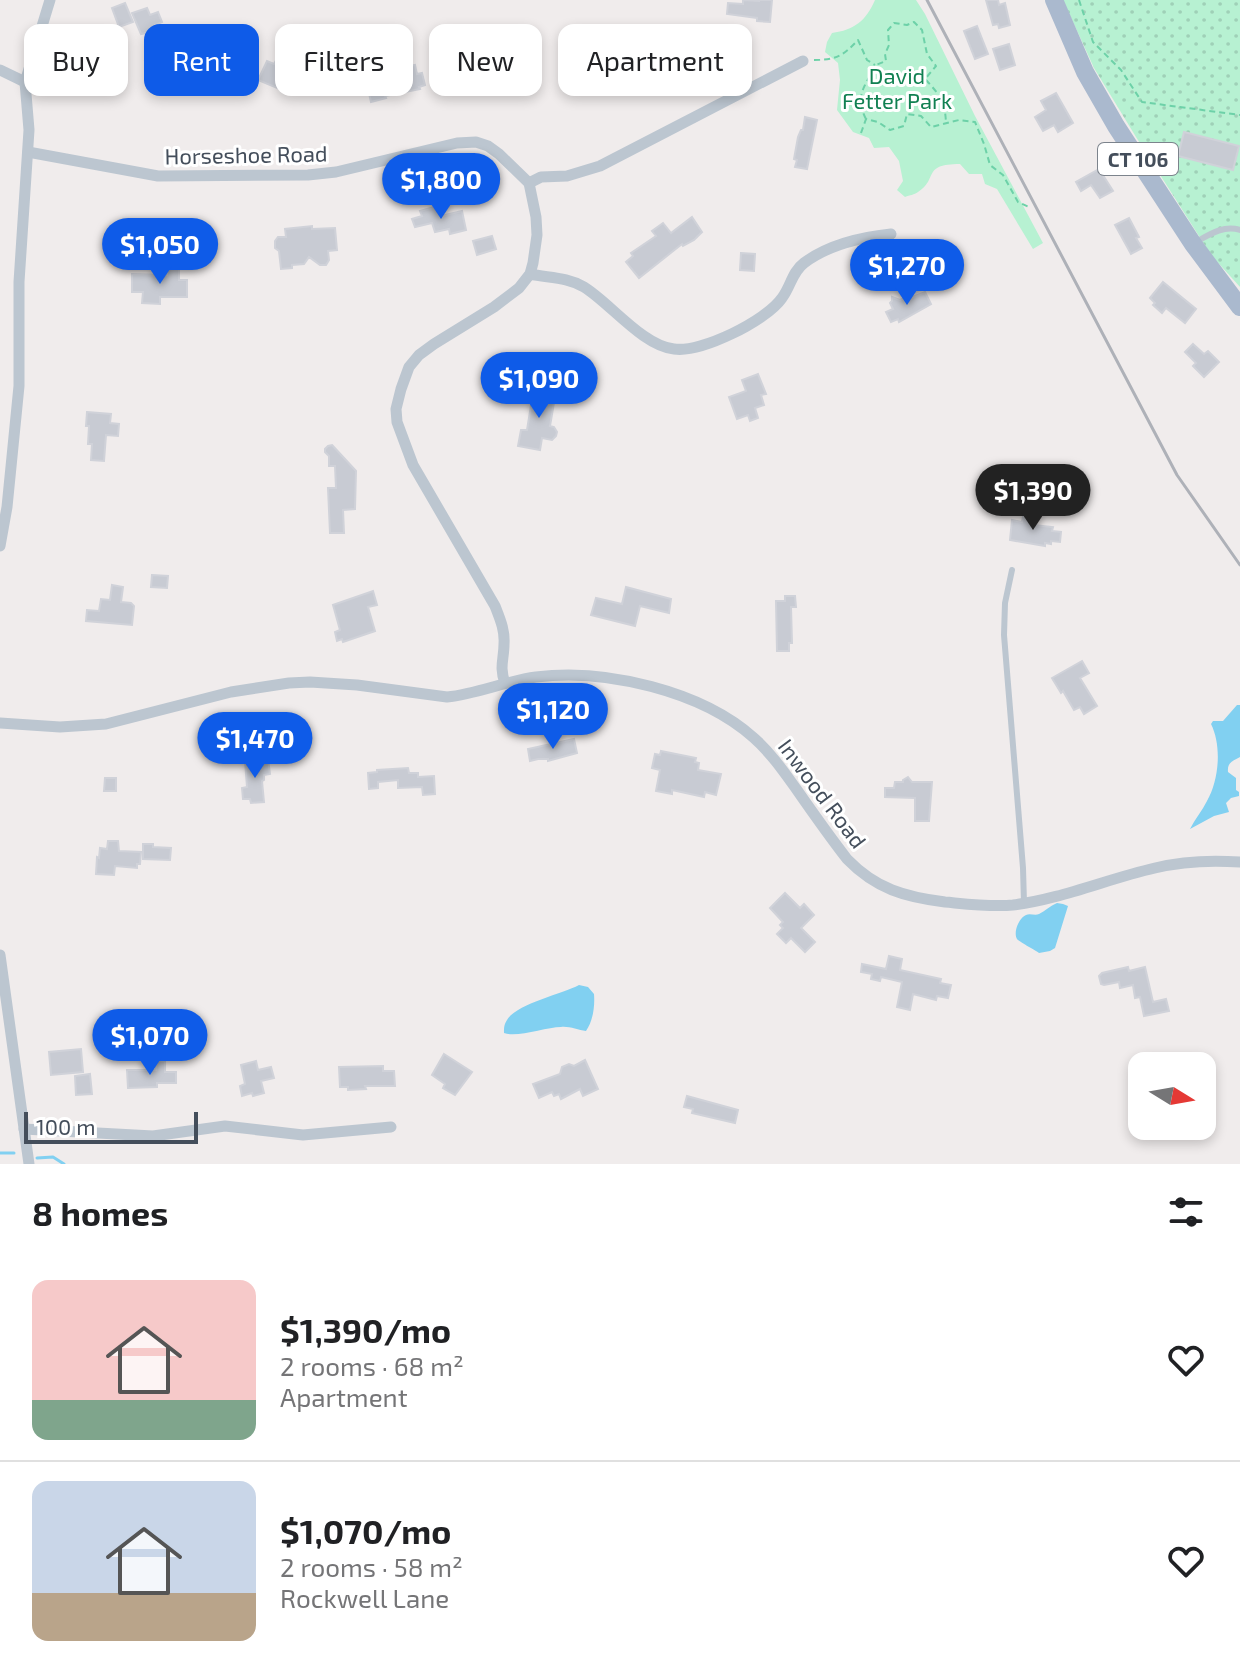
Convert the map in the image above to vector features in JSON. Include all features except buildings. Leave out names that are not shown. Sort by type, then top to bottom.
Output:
[{"type":"main road","name":"CT 106","points":[[1054,0],[1095,91],[1193,244],[1240,307]]},
{"type":"street","points":[[43,24],[50,0]]},
{"type":"street","points":[[505,683],[501,672],[502,624],[495,606],[413,465],[402,439],[396,409],[409,367],[434,344],[519,288],[530,274],[537,235],[529,183],[541,177],[567,176],[600,166],[803,61]]},
{"type":"street","points":[[0,70],[24,82]]},
{"type":"street","points":[[0,546],[19,386],[19,282],[28,152],[27,96]]},
{"type":"street","name":"Horseshoe Road","points":[[28,152],[158,176],[308,175],[336,172],[457,143],[476,142],[499,154],[529,183]]},
{"type":"street","points":[[530,274],[558,278],[586,288],[648,338],[670,349],[682,350],[737,331],[763,317],[782,299],[795,271],[826,250],[872,236],[891,234]]},
{"type":"street","name":"Inwood Road","points":[[0,723],[60,727],[106,724],[204,698],[289,683],[357,685],[447,697],[536,677],[600,677],[671,691],[700,703],[739,726],[763,746],[779,765],[860,873],[894,892],[927,900],[995,906],[1024,903],[1092,887],[1158,867],[1192,862],[1240,862]]},
{"type":"street","points":[[0,955],[29,1164]]},
{"type":"street","points":[[24,1129],[153,1136],[225,1126],[303,1135],[391,1127]]},
{"type":"lane","points":[[1193,244],[1213,232],[1232,228],[1240,230]]},
{"type":"lane","points":[[1012,570],[1005,603],[1004,635],[1024,903]]},
{"type":"path","points":[[1079,0],[1093,42],[1121,70],[1142,102],[1240,115]]},
{"type":"path","points":[[946,123],[946,107],[942,98],[925,79],[936,66],[927,54],[922,30],[914,22],[907,25],[894,23],[888,30],[886,61],[876,65],[861,92],[860,108],[866,119],[890,130],[904,126],[907,114],[921,116],[931,127],[959,120],[975,122],[990,165],[1003,175],[1018,202],[1031,208]]},
{"type":"path","points":[[803,61],[830,60],[858,40],[867,60],[876,65]]},
{"type":"path","points":[[861,133],[866,119]]},
{"type":"green space","name":"David Fetter Park","points":[[875,0],[916,0],[1043,243],[1033,249],[997,189],[985,184],[982,174],[969,174],[960,164],[935,169],[924,187],[905,197],[897,190],[903,181],[899,161],[889,147],[874,148],[869,138],[853,132],[837,110],[838,63],[825,52],[827,42],[832,33],[847,30],[858,23],[868,14]]},
{"type":"green space","points":[[1063,0],[1240,0],[1240,287],[1211,255],[1136,137],[1094,68]]},
{"type":"water","points":[[1240,705],[1240,757],[1230,764],[1228,772],[1236,778],[1239,796],[1226,803],[1229,812],[1190,829],[1211,793],[1216,773],[1217,742],[1211,724],[1213,721],[1223,721]]},
{"type":"water","points":[[1057,903],[1068,906],[1055,948],[1039,953],[1017,939],[1016,929],[1023,917],[1039,914]]},
{"type":"water","points":[[579,985],[588,987],[594,994],[593,1013],[586,1031],[555,1027],[504,1033],[504,1026],[512,1014]]},
{"type":"waterway","points":[[0,1153],[14,1153]]},
{"type":"waterway","points":[[37,1158],[53,1157],[64,1164]]},
{"type":"railway","points":[[927,0],[1177,475],[1240,565]]}]
